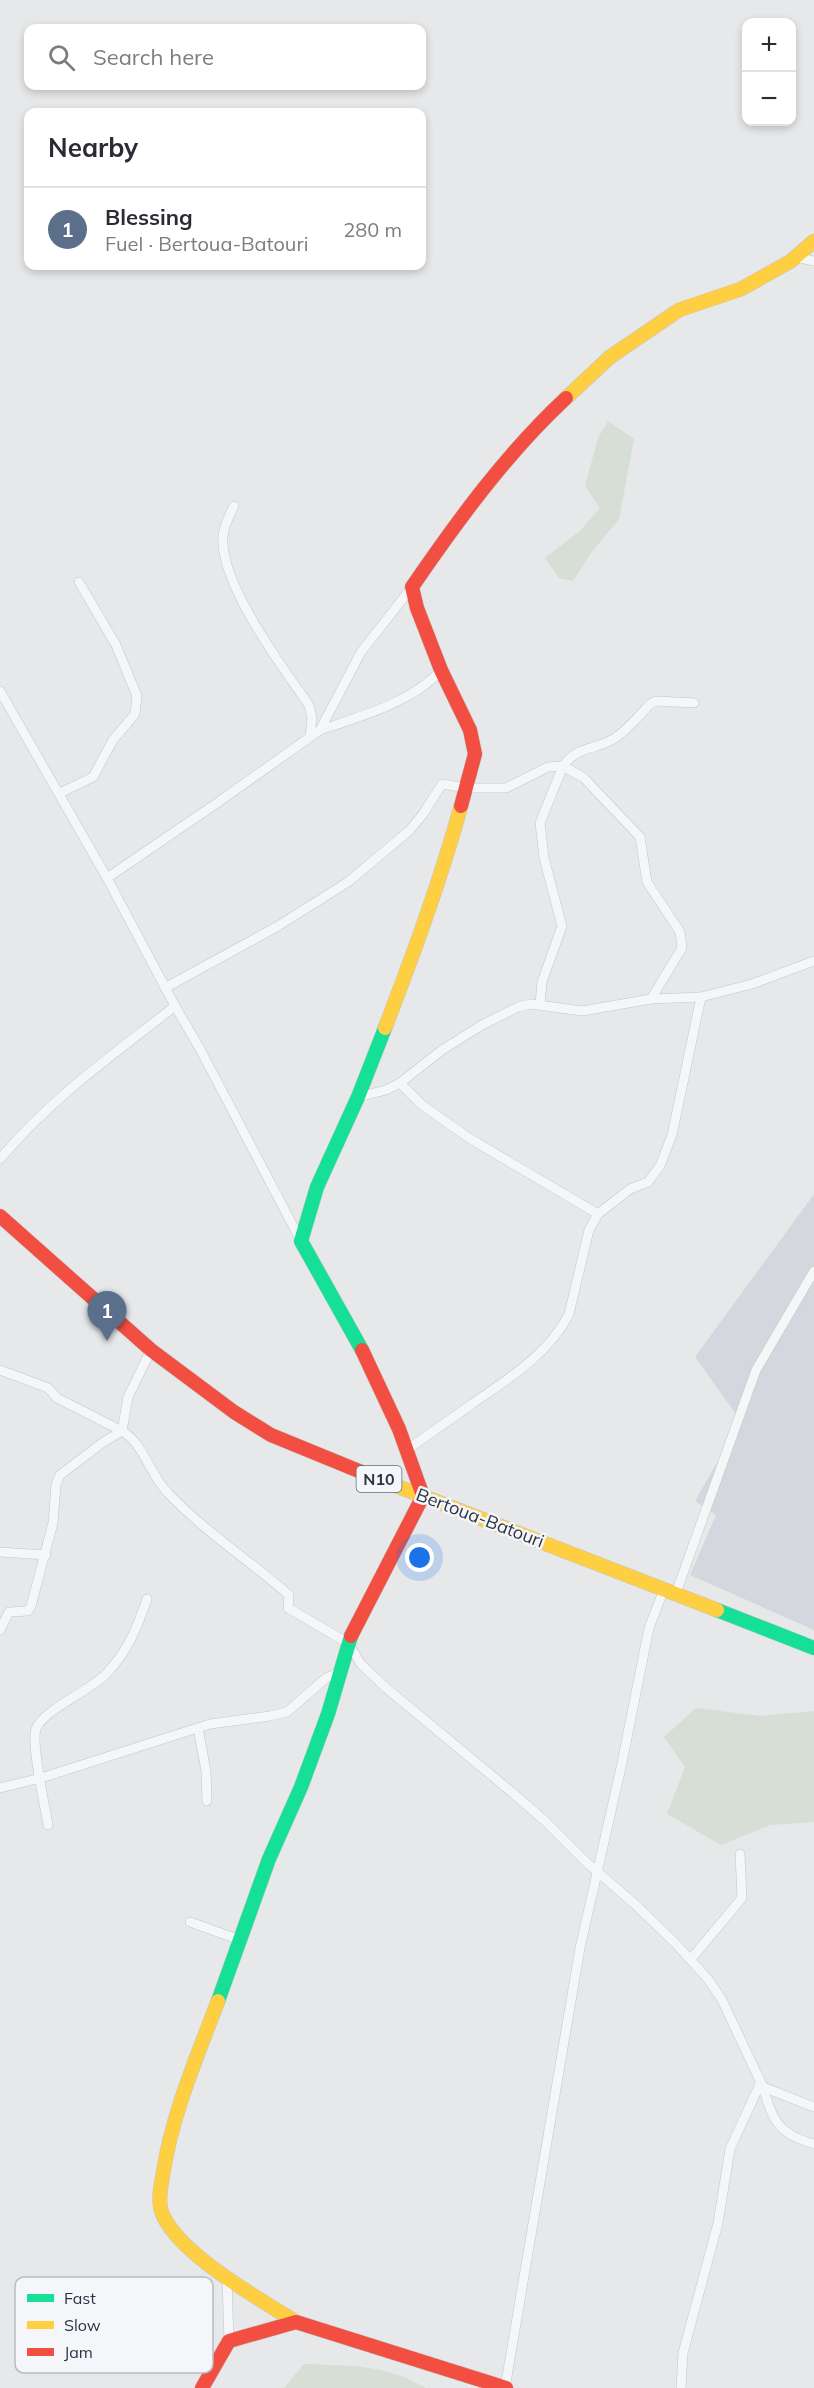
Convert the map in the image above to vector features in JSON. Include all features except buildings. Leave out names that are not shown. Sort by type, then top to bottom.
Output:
[{"type":"main road","points":[[505,2388],[296,2322],[227,2278],[175,2234],[161,2210],[160,2192],[177,2112],[269,1858],[301,1786],[341,1672],[348,1643],[423,1496],[408,1449],[354,1332],[301,1241],[317,1187],[358,1097],[421,934],[445,864],[475,754],[473,738],[441,670],[417,608],[412,587],[464,512],[538,424],[610,357],[678,310],[741,289],[795,257],[814,241]]},
{"type":"main road","name":"Bertoua-Batouri","points":[[0,1216],[152,1350],[234,1412],[271,1435],[814,1648]]},
{"type":"main road","points":[[213,2369],[229,2341],[296,2322]]},
{"type":"main road","points":[[202,2388],[211,2373]]},
{"type":"street","points":[[795,257],[814,261]]},
{"type":"street","points":[[234,506],[226,522],[223,537],[229,569],[239,594],[309,705],[312,718],[310,736]]},
{"type":"street","points":[[60,794],[93,777],[113,740],[135,714],[138,704],[138,696],[116,645],[80,582]]},
{"type":"street","points":[[320,730],[361,652],[412,587]]},
{"type":"street","points":[[106,878],[217,803],[310,736],[406,697],[431,682],[441,670]]},
{"type":"street","points":[[0,691],[60,794],[200,1049],[301,1241]]},
{"type":"street","points":[[540,1005],[542,981],[562,926],[544,858],[540,823],[563,766],[579,751],[614,739],[656,701],[694,703]]},
{"type":"street","points":[[165,988],[278,926],[348,882],[410,830],[442,784],[466,788],[506,788],[548,767],[563,766],[584,778],[640,837],[647,882],[680,932],[682,948],[651,999]]},
{"type":"street","points":[[358,1097],[386,1090],[400,1083],[442,1050],[482,1025],[518,1008],[540,1005],[582,1011],[651,999],[701,997],[752,984],[814,961]]},
{"type":"street","points":[[408,1449],[514,1375],[532,1360],[563,1327],[569,1314],[589,1230],[598,1214],[630,1189],[648,1182],[660,1166],[672,1135],[701,997]]},
{"type":"street","points":[[0,1159],[41,1114],[69,1088],[175,1006]]},
{"type":"street","points":[[400,1083],[422,1106],[469,1138],[598,1214]]},
{"type":"street","points":[[505,2388],[568,2009],[650,1629],[670,1591],[756,1370],[814,1271]]},
{"type":"street","points":[[0,1630],[9,1612],[30,1609],[46,1555],[53,1523],[56,1485],[60,1475],[122,1431],[128,1397],[152,1350]]},
{"type":"street","points":[[0,1370],[48,1388],[57,1398],[132,1437],[166,1491],[289,1595],[288,1608],[348,1643],[361,1664],[385,1687],[514,1794],[597,1872],[637,1905],[691,1959],[722,2000],[772,2112],[786,2133],[814,2144]]},
{"type":"street","points":[[0,1552],[46,1555]]},
{"type":"street","points":[[48,1825],[34,1737],[39,1723],[50,1713],[91,1688],[115,1665],[136,1631],[147,1599]]},
{"type":"street","points":[[0,1788],[41,1778],[198,1728],[287,1712],[326,1678],[341,1672]]},
{"type":"street","points":[[198,1728],[206,1771],[207,1801]]},
{"type":"street","points":[[691,1959],[742,1898],[740,1854]]},
{"type":"street","points":[[190,1922],[240,1940]]},
{"type":"street","points":[[761,2085],[814,2107]]},
{"type":"street","points":[[681,2388],[683,2353],[718,2223],[730,2149],[761,2085]]},
{"type":"street","points":[[227,2278],[229,2341]]},
{"type":"shaded area","points":[[608,421],[634,439],[619,519],[591,553],[573,581],[559,578],[545,558],[581,530],[600,508],[585,486],[598,438]]},
{"type":"shaded area","points":[[814,1194],[814,1630],[690,1575],[716,1515],[695,1501],[741,1421],[695,1357]]},
{"type":"shaded area","points":[[696,1708],[760,1716],[814,1711],[814,1822],[770,1825],[721,1845],[667,1814],[685,1767],[664,1737]]},
{"type":"shaded area","points":[[304,2364],[382,2370],[426,2388],[284,2388]]},
{"type":"traffic: fast","points":[[362,1350],[301,1241],[317,1187],[358,1097],[385,1028]]},
{"type":"traffic: fast","points":[[717,1610],[814,1648]]},
{"type":"traffic: fast","points":[[218,2001],[269,1859],[301,1787],[328,1714],[351,1636]]},
{"type":"traffic: slow","points":[[566,398],[610,357],[679,310],[741,289],[791,261],[814,241]]},
{"type":"traffic: slow","points":[[385,1028],[426,918],[461,806]]},
{"type":"traffic: slow","points":[[381,1480],[717,1610]]},
{"type":"traffic: slow","points":[[218,2001],[172,2130],[161,2187],[161,2210],[169,2226],[200,2258],[241,2288],[296,2322]]},
{"type":"traffic: jam","points":[[461,806],[475,754],[470,730],[441,670],[417,608],[412,587],[484,488],[523,442],[566,398]]},
{"type":"traffic: jam","points":[[0,1216],[151,1350],[234,1412],[271,1435],[381,1480]]},
{"type":"traffic: jam","points":[[351,1636],[423,1496],[399,1429],[362,1350]]},
{"type":"traffic: jam","points":[[213,2369],[229,2341],[296,2322],[506,2388]]},
{"type":"traffic: jam","points":[[202,2388],[211,2373]]},
{"type":"place","name":"Blessing","points":[[107,1341]]}]
